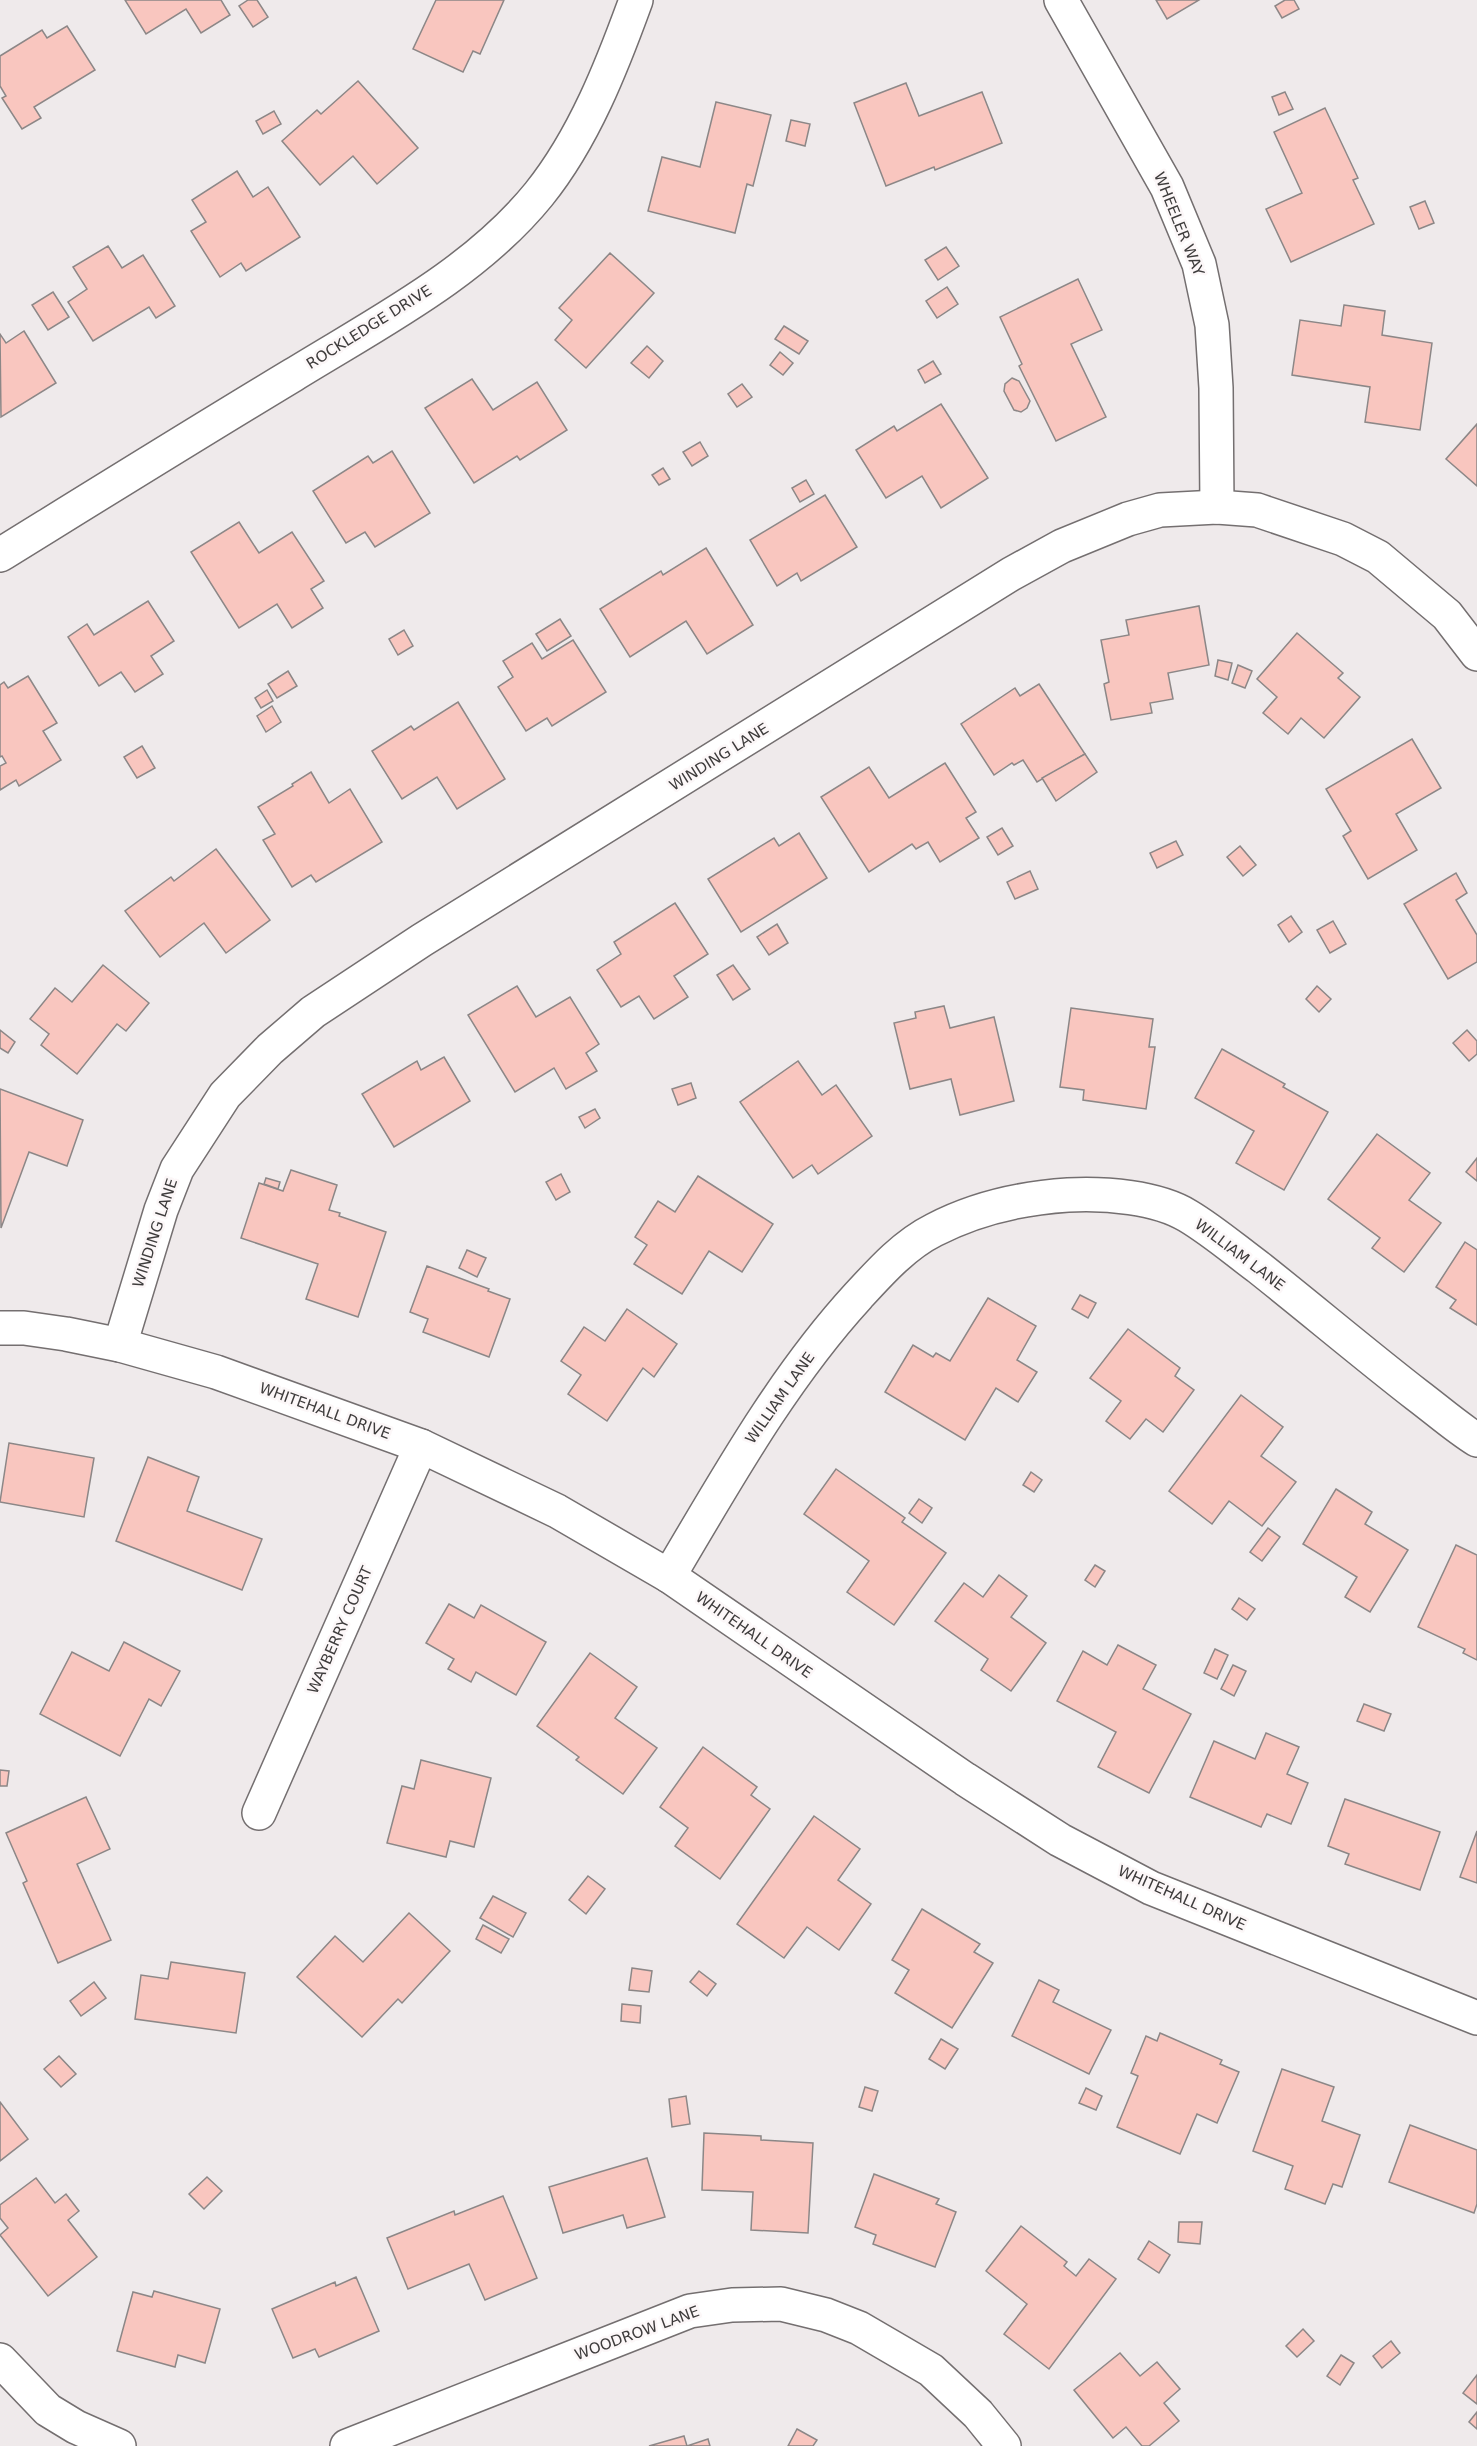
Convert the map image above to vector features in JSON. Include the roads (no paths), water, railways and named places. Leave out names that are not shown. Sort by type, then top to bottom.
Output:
[{"type":"street","name":"ROCKLEDGE DRIVE","points":[[0,555],[388,317],[457,271],[503,233],[540,193],[573,144],[601,85],[636,0]]},
{"type":"street","name":"WHEELER WAY","points":[[1061,0],[1167,187],[1199,264],[1212,326],[1216,388],[1217,507]]},
{"type":"street","name":"WINDING LANE","points":[[120,1345],[161,1210],[177,1169],[225,1095],[270,1049],[313,1012],[422,940],[1011,574],[1062,546],[1128,519],[1160,510],[1217,507],[1257,510],[1343,538],[1378,557],[1447,615],[1477,654]]},
{"type":"street","name":"WILLIAM LANE","points":[[669,1576],[743,1452],[827,1330],[885,1266],[932,1230],[982,1210],[1037,1197],[1084,1194],[1118,1196],[1157,1204],[1185,1214],[1219,1237],[1298,1298],[1397,1379],[1477,1440]]},
{"type":"street","name":"WHITEHALL DRIVE","points":[[0,1328],[24,1328],[120,1345],[216,1372],[421,1446],[557,1511],[669,1576],[955,1772],[1060,1840],[1151,1888],[1477,2018]]},
{"type":"street","name":"WAYBERRY COURT","points":[[260,1813],[421,1446]]},
{"type":"street","name":"WOODROW LANE","points":[[347,2446],[690,2311],[732,2305],[781,2304],[826,2315],[859,2328],[931,2370],[978,2414],[1004,2446]]},
{"type":"street","points":[[0,2360],[48,2410],[76,2427],[119,2446]]}]
